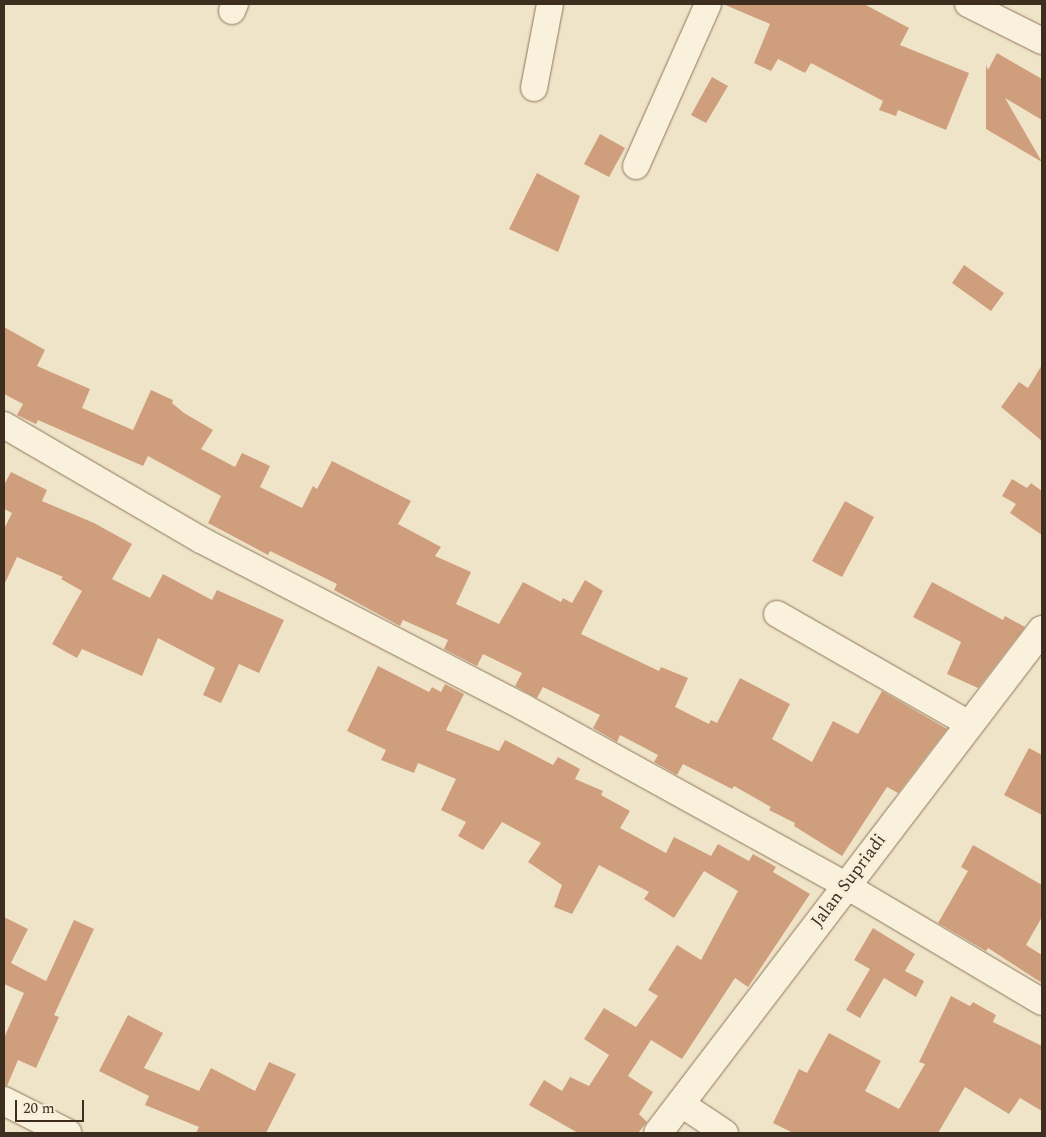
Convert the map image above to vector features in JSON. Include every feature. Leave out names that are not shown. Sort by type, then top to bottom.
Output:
[{"type":"main road","name":"Jalan Supriadi","points":[[658,1133],[845,885],[1042,630]]},
{"type":"main road","points":[[4,1101],[67,1133]]},
{"type":"street","points":[[534,88],[550,4]]},
{"type":"street","points":[[636,166],[708,4]]},
{"type":"street","points":[[968,4],[1039,33]]},
{"type":"street","points":[[4,425],[201,540],[523,707],[845,885],[1042,1002]]},
{"type":"street","points":[[777,614],[969,724]]},
{"type":"street","points":[[680,1103],[725,1133]]},
{"type":"building","points":[[723,4],[864,4],[909,28],[900,45],[969,73],[946,130],[898,110],[896,116],[879,110],[883,101],[811,63],[805,73],[778,59],[771,71],[754,63],[770,24]]},
{"type":"building","points":[[997,53],[1042,79],[1042,120],[1005,98],[1042,162],[986,129],[986,65],[988,70]]},
{"type":"building","points":[[712,77],[728,86],[706,123],[691,115]]},
{"type":"building","points":[[600,134],[625,148],[609,177],[584,164]]},
{"type":"building","points":[[537,173],[580,196],[558,252],[509,229]]},
{"type":"building","points":[[964,265],[1004,293],[991,311],[952,283]]},
{"type":"building","points":[[4,327],[45,350],[37,366],[90,389],[82,408],[133,430],[151,390],[173,400],[172,403],[184,413],[213,430],[201,449],[235,467],[242,453],[270,466],[260,487],[302,508],[313,486],[317,489],[332,461],[411,501],[398,524],[441,547],[435,556],[471,572],[456,604],[499,624],[523,582],[561,602],[563,598],[572,603],[585,580],[603,591],[581,634],[659,671],[661,667],[688,678],[675,707],[709,724],[711,720],[717,723],[740,678],[790,704],[772,739],[812,762],[833,721],[858,734],[882,691],[947,729],[898,793],[887,787],[842,856],[794,826],[795,823],[769,810],[771,807],[734,786],[732,789],[683,764],[677,775],[654,762],[658,755],[620,735],[617,742],[593,728],[600,715],[543,687],[537,698],[515,686],[522,673],[483,654],[477,666],[444,649],[448,640],[403,620],[400,626],[334,590],[337,584],[270,551],[268,555],[208,523],[221,496],[148,456],[143,466],[38,420],[36,424],[17,415],[23,404],[4,394]]},
{"type":"building","points":[[1042,365],[1042,441],[1001,407],[1019,382],[1028,388]]},
{"type":"building","points":[[11,472],[47,490],[42,501],[94,523],[132,544],[112,579],[150,598],[163,574],[212,600],[217,590],[284,620],[259,673],[239,664],[221,703],[203,695],[215,668],[158,638],[142,676],[82,649],[77,658],[52,644],[82,591],[61,579],[63,577],[17,557],[4,585],[4,529],[12,513],[4,509],[4,485]]},
{"type":"building","points":[[1012,479],[1027,488],[1031,483],[1042,491],[1042,535],[1010,513],[1016,504],[1002,496]]},
{"type":"building","points":[[845,501],[874,517],[842,577],[812,561]]},
{"type":"building","points":[[932,582],[1003,620],[1005,616],[1025,627],[978,688],[947,674],[961,642],[913,617]]},
{"type":"building","points":[[378,666],[429,692],[432,687],[441,692],[445,684],[464,694],[446,730],[499,751],[505,740],[553,765],[558,757],[580,769],[575,779],[603,791],[601,795],[630,811],[620,828],[666,853],[674,837],[711,856],[718,844],[749,861],[753,854],[776,867],[773,872],[810,894],[748,987],[735,978],[682,1059],[651,1040],[628,1076],[653,1092],[639,1114],[647,1122],[638,1133],[578,1133],[529,1105],[544,1080],[562,1091],[570,1077],[589,1086],[609,1055],[584,1039],[604,1008],[636,1027],[658,996],[648,990],[677,945],[701,960],[738,891],[704,871],[674,918],[644,899],[649,892],[599,865],[572,914],[554,907],[562,885],[528,862],[541,843],[502,822],[483,850],[458,836],[466,822],[441,810],[456,779],[418,763],[414,773],[381,760],[386,750],[347,731]]},
{"type":"building","points":[[1029,748],[1042,755],[1042,815],[1004,795]]},
{"type":"building","points":[[973,845],[1042,885],[1042,917],[1026,945],[1042,955],[1042,983],[988,948],[986,951],[938,923],[968,871],[961,867]]},
{"type":"building","points":[[4,917],[28,929],[11,963],[46,981],[74,920],[94,929],[54,1015],[59,1017],[36,1068],[18,1060],[7,1086],[4,1085],[4,1038],[24,993],[4,984]]},
{"type":"building","points":[[873,928],[915,954],[905,971],[924,981],[916,997],[884,978],[860,1018],[846,1010],[870,969],[854,960]]},
{"type":"building","points":[[951,996],[970,1006],[973,1002],[996,1015],[993,1022],[1042,1046],[1042,1111],[1020,1098],[1009,1114],[965,1087],[938,1133],[793,1133],[773,1123],[799,1069],[807,1073],[829,1033],[881,1061],[865,1091],[899,1109],[925,1064],[919,1062]]},
{"type":"building","points":[[128,1015],[163,1033],[144,1068],[199,1091],[211,1068],[255,1091],[269,1062],[296,1074],[266,1133],[196,1133],[199,1127],[145,1105],[149,1096],[99,1071]]}]
